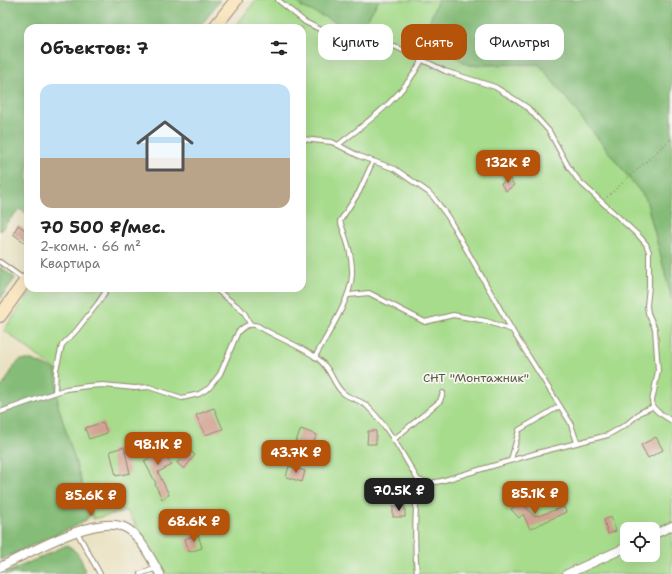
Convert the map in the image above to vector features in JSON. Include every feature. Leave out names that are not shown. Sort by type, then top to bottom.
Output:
[{"type":"street","points":[[217,24],[236,0]]},
{"type":"street","points":[[0,316],[24,283]]},
{"type":"street","points":[[0,567],[76,532],[89,527],[104,524],[118,525],[127,528],[135,536],[159,571]]},
{"type":"street","points":[[660,532],[672,526]]},
{"type":"street","points":[[567,574],[620,550]]},
{"type":"lane","points":[[278,0],[305,22],[346,42],[368,47],[394,46],[401,50]]},
{"type":"lane","points":[[338,145],[384,108],[401,91],[411,80],[422,60],[445,71],[495,87],[528,108],[539,118],[549,131],[568,166],[579,181],[646,244],[649,252],[649,286],[647,306],[648,313],[655,329],[658,371],[652,401],[653,407],[672,421]]},
{"type":"lane","points":[[306,139],[332,142],[353,154],[389,167],[402,173],[434,198],[448,217],[512,330],[570,422],[577,442]]},
{"type":"lane","points":[[314,357],[349,295],[352,275],[349,250],[340,221],[359,192],[370,169],[372,161]]},
{"type":"lane","points":[[0,262],[24,277]]},
{"type":"lane","points":[[55,392],[56,370],[62,345],[89,314],[105,292]]},
{"type":"lane","points":[[219,292],[241,309],[250,324]]},
{"type":"lane","points":[[349,295],[369,293],[425,322],[453,315],[486,321],[512,330]]},
{"type":"lane","points":[[0,412],[55,392],[88,386],[103,385],[135,388],[149,387],[182,398],[199,394],[215,382],[226,363],[238,332],[243,327],[250,324],[258,326],[314,357],[326,367],[343,394],[362,402],[373,413],[393,440],[418,480],[415,553],[417,574]]},
{"type":"lane","points":[[393,440],[440,401],[443,393]]},
{"type":"lane","points":[[511,460],[519,430],[560,406]]},
{"type":"lane","points":[[418,480],[430,483],[441,481],[511,460],[608,435],[627,424],[641,412],[653,407]]},
{"type":"lane","points":[[76,532],[98,568],[100,574]]},
{"type":"lane","points":[[140,574],[159,571]]},
{"type":"path","points":[[602,201],[672,138]]},
{"type":"green space","points":[[0,0],[220,0],[202,24],[24,24],[24,212],[19,209],[0,231]]},
{"type":"green space","name":"СНТ \"Монтажник\"","points":[[256,0],[295,0],[303,7],[341,24],[318,24],[318,60],[393,60],[393,24],[364,24],[379,0],[438,0],[429,24],[401,24],[401,60],[461,60],[469,65],[539,64],[646,199],[672,300],[672,574],[166,574],[127,511],[93,519],[58,405],[56,370],[4,330],[31,292],[306,292],[306,24],[237,24]]},
{"type":"green space","points":[[295,0],[379,0],[364,24],[341,24],[302,7]]},
{"type":"green space","points":[[438,0],[672,0],[672,300],[646,199],[539,64],[469,65],[460,60],[467,60],[467,24],[429,24]]},
{"type":"green space","points":[[0,267],[15,278],[0,299]]},
{"type":"green space","points":[[20,360],[32,360],[56,370],[58,405],[91,514],[80,524],[0,560],[0,389]]},
{"type":"green space","points":[[67,545],[80,557],[85,574],[4,574]]},
{"type":"building","points":[[509,178],[514,185],[506,191],[501,184]]},
{"type":"building","points":[[18,225],[24,229],[24,242],[13,234]]},
{"type":"building","points":[[214,408],[223,429],[205,435],[196,415]]},
{"type":"building","points":[[103,422],[107,433],[89,439],[85,428]]},
{"type":"building","points":[[301,429],[317,435],[313,443],[315,443],[312,452],[309,451],[307,455],[293,448]]},
{"type":"building","points":[[368,431],[376,431],[376,444],[367,444]]},
{"type":"building","points":[[656,437],[663,450],[648,458],[641,445]]},
{"type":"building","points":[[156,438],[172,465],[158,472],[169,495],[162,499],[155,484],[156,483],[144,461],[153,456],[147,444]]},
{"type":"building","points":[[124,447],[130,473],[116,476],[110,451]]},
{"type":"building","points":[[188,449],[195,455],[184,469],[177,463]]},
{"type":"building","points":[[289,466],[305,471],[302,482],[286,477]]},
{"type":"building","points":[[518,498],[534,516],[564,507],[566,512],[530,529],[523,514],[519,518],[511,509],[518,503],[516,499]]},
{"type":"building","points":[[393,506],[405,506],[405,517],[393,517]]},
{"type":"building","points":[[611,517],[616,531],[608,534],[604,520]]},
{"type":"building","points":[[198,534],[202,548],[189,552],[185,539]]}]
